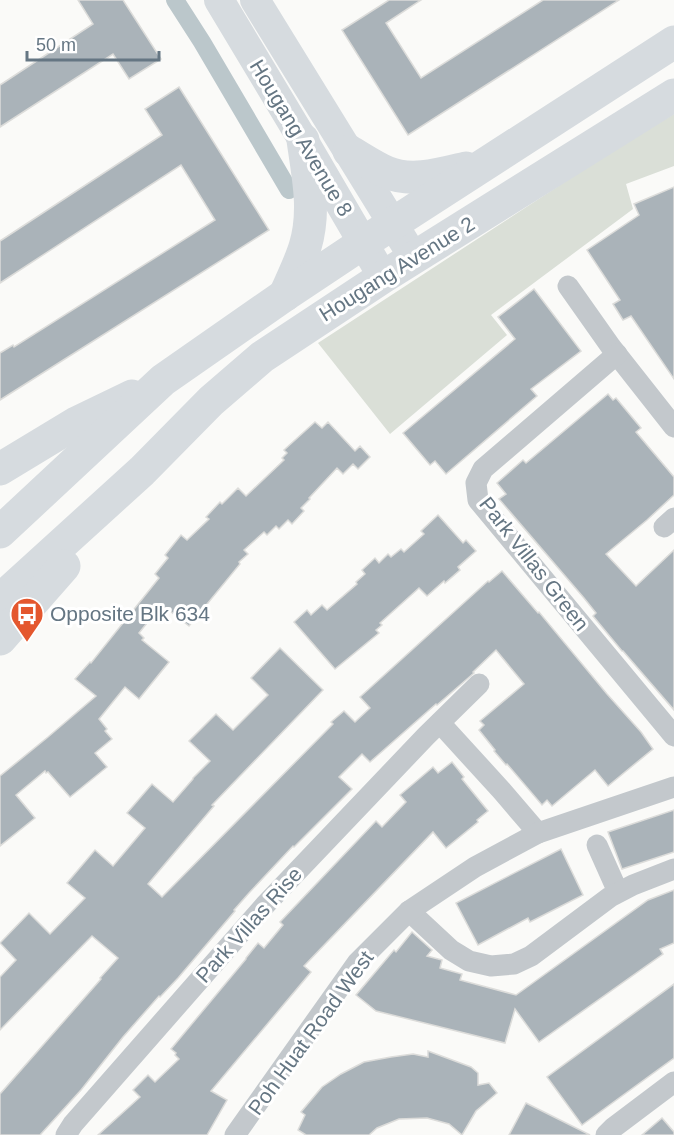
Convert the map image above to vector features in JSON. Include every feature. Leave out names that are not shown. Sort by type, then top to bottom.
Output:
[{"type":"highway","name":"Hougang Avenue 2","points":[[163,380],[393,223],[674,42]]},
{"type":"highway","name":"Hougang Avenue 2","points":[[142,471],[211,400],[262,357],[383,277],[674,95]]},
{"type":"highway","points":[[285,295],[305,248],[310,223],[311,195],[303,140]]},
{"type":"highway","points":[[349,151],[388,173],[411,177],[435,175],[484,164]]},
{"type":"highway","points":[[0,469],[76,423],[163,380]]},
{"type":"highway","points":[[0,532],[163,380]]},
{"type":"highway","points":[[0,600],[142,471]]},
{"type":"highway","points":[[0,639],[142,471]]},
{"type":"main road","name":"Hougang Avenue 8","points":[[219,0],[383,277]]},
{"type":"main road","name":"Hougang Avenue 8","points":[[255,0],[414,258]]},
{"type":"street","points":[[568,286],[674,427]]},
{"type":"street","name":"Park Villas Green","points":[[617,354],[483,469],[476,483],[478,500],[674,736]]},
{"type":"street","name":"Park Villas Rise","points":[[66,1135],[73,1124],[266,904],[479,684]]},
{"type":"street","points":[[440,723],[538,833]]},
{"type":"street","name":"Poh Huat Road West","points":[[235,1135],[357,963],[409,911],[474,867],[538,833],[674,787]]},
{"type":"street","points":[[597,845],[618,892]]},
{"type":"street","points":[[409,911],[451,951],[469,961],[491,966],[514,964],[531,956],[618,892],[674,869]]},
{"type":"street","points":[[606,1135],[674,1082]]},
{"type":"shaded area","points":[[674,114],[674,166],[626,184],[633,209],[491,315],[507,335],[390,434],[318,343],[603,157]]},
{"type":"building","points":[[78,0],[123,0],[161,59],[129,79],[113,54],[0,127],[0,85],[93,24]]},
{"type":"building","points":[[389,0],[421,0],[386,23],[421,78],[543,0],[619,0],[408,135],[342,30]]},
{"type":"building","points":[[179,87],[269,230],[0,400],[0,353],[13,345],[14,347],[215,220],[181,165],[0,283],[0,241],[162,135],[145,109]]},
{"type":"building","points":[[674,187],[674,379],[631,316],[623,320],[613,304],[620,300],[587,250],[639,215],[634,204]]},
{"type":"building","points":[[534,289],[581,351],[531,389],[537,396],[446,474],[435,461],[430,465],[403,433],[515,339],[498,317]]},
{"type":"building","points":[[608,394],[613,400],[616,398],[641,428],[636,432],[674,477],[674,495],[606,554],[636,586],[674,550],[674,710],[622,651],[593,616],[596,613],[584,598],[499,499],[506,494],[497,483],[523,460],[526,463]]},
{"type":"building","points":[[315,422],[322,428],[328,422],[355,451],[360,446],[370,457],[358,469],[353,464],[343,474],[337,468],[309,498],[301,508],[304,511],[292,524],[288,520],[279,529],[276,526],[267,535],[264,532],[244,550],[248,554],[239,562],[240,564],[189,626],[166,608],[159,616],[155,613],[139,633],[144,638],[142,640],[169,662],[139,699],[125,687],[99,719],[112,739],[95,753],[107,767],[70,797],[45,771],[16,795],[35,818],[0,846],[0,776],[96,696],[75,679],[91,663],[159,578],[155,574],[168,558],[165,555],[181,535],[187,540],[209,519],[206,517],[220,502],[222,504],[238,488],[246,496],[284,460],[282,458],[287,453],[284,450]]},
{"type":"building","points":[[438,515],[463,543],[466,540],[476,551],[458,567],[460,570],[427,596],[419,588],[380,623],[382,625],[376,630],[379,633],[335,669],[294,622],[307,610],[311,615],[322,605],[327,610],[357,584],[356,582],[365,574],[362,570],[375,558],[379,563],[388,554],[391,557],[401,549],[404,552],[424,534],[421,531]]},
{"type":"building","points":[[502,571],[641,732],[653,749],[608,786],[595,770],[552,806],[547,800],[542,805],[494,751],[479,730],[484,725],[480,721],[524,684],[496,650],[474,673],[370,762],[362,754],[339,777],[352,789],[293,846],[249,893],[178,978],[159,996],[81,1090],[40,1135],[0,1135],[0,1094],[118,958],[92,936],[0,1030],[0,977],[16,960],[0,943],[29,913],[50,934],[85,898],[67,883],[95,850],[113,866],[145,828],[127,813],[152,784],[173,802],[210,761],[189,741],[216,714],[233,730],[268,695],[251,678],[280,648],[323,690],[212,805],[214,806],[148,884],[162,897],[333,724],[331,722],[344,711],[355,722],[370,708],[360,697],[488,581]]},
{"type":"building","points":[[452,762],[464,777],[462,779],[488,811],[446,848],[433,832],[304,966],[311,972],[211,1091],[227,1100],[207,1135],[98,1135],[140,1097],[133,1090],[148,1075],[155,1082],[179,1059],[171,1049],[258,943],[264,948],[283,925],[280,922],[376,821],[382,827],[406,802],[400,795],[433,767],[438,773]]},
{"type":"building","points":[[674,810],[674,852],[622,869],[608,832]]},
{"type":"building","points":[[561,849],[583,895],[530,922],[528,918],[478,945],[456,903]]},
{"type":"building","points":[[674,890],[674,943],[660,949],[663,954],[539,1042],[515,1009],[505,1043],[376,1011],[356,995],[412,932],[432,950],[427,956],[442,960],[440,968],[462,974],[460,980],[516,995],[648,900]]},
{"type":"building","points":[[674,984],[674,1058],[582,1125],[547,1077]]},
{"type":"building","points":[[428,1051],[471,1067],[478,1073],[478,1085],[489,1083],[497,1093],[476,1111],[462,1135],[449,1124],[427,1118],[399,1119],[377,1128],[369,1135],[306,1135],[298,1130],[305,1115],[301,1112],[322,1087],[341,1074],[364,1062],[413,1054],[428,1057]]},
{"type":"building","points":[[526,1103],[590,1135],[509,1135]]},
{"type":"building","points":[[662,1118],[674,1135],[642,1135]]},
{"type":"waterway","points":[[175,0],[289,190]]},
{"type":"place","name":"Opposite Blk 634","points":[[27,643]]}]
